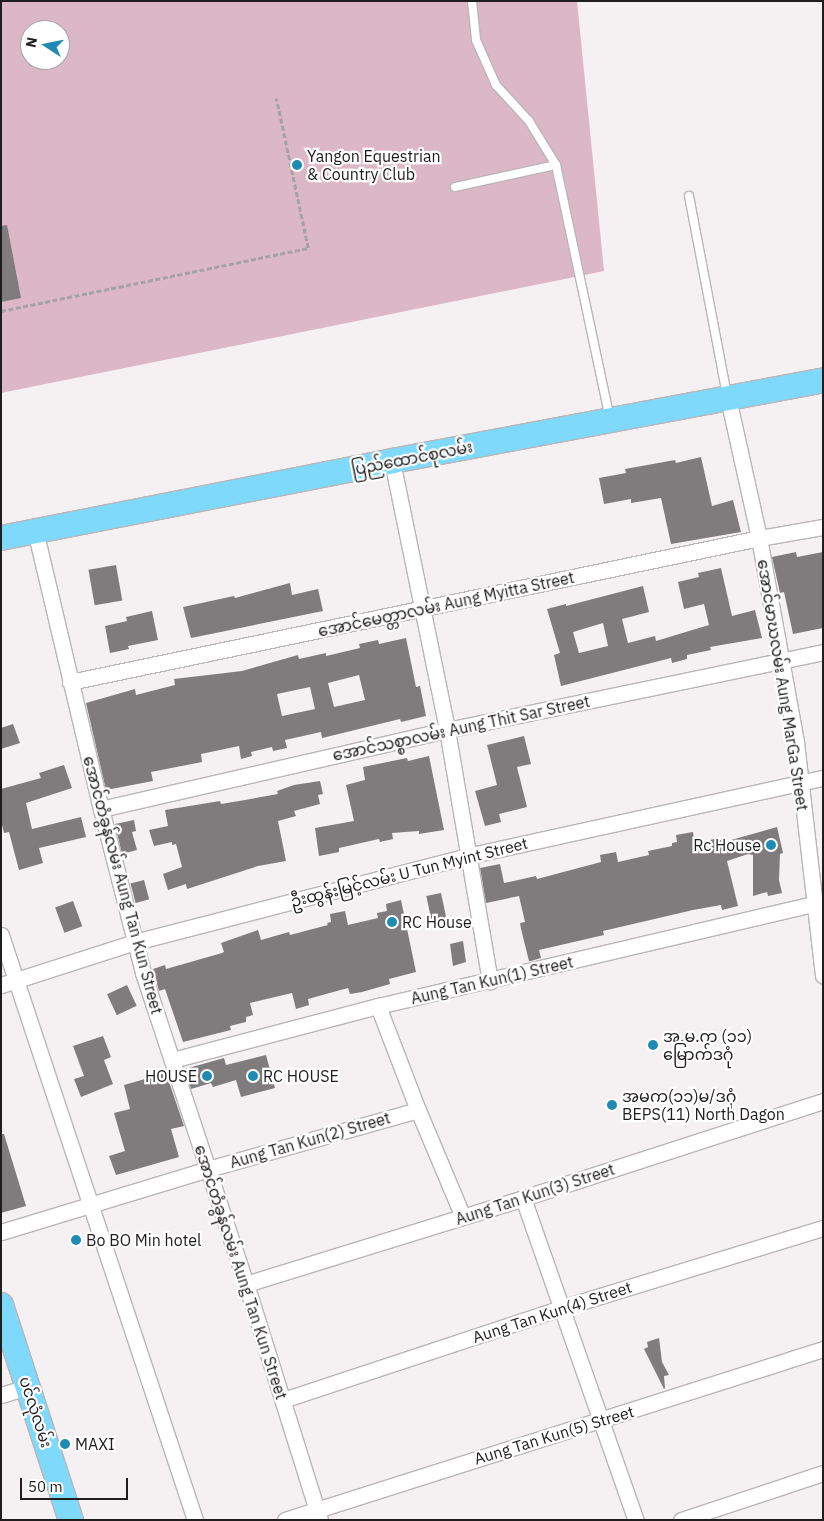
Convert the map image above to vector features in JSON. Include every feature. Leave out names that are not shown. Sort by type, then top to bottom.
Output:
[{"type":"main road","name":"ပြည်ထောင်စုလမ်း","points":[[1,538],[392,461],[823,380]]},
{"type":"main road","name":"ပင်လုံလမ်း","points":[[1,1304],[72,1520]]},
{"type":"street","name":"အောင်မာဃလမ်း Aung MarGa Street","points":[[728,398],[759,538],[802,783],[823,975]]},
{"type":"street","points":[[392,461],[446,730],[490,980]]},
{"type":"street","name":"အောင်မေတ္တာလမ်း Aung Myitta Street","points":[[70,682],[759,538],[823,527]]},
{"type":"street","name":"အောင်တံခွန်လမ်း Aung Tan Kun Street","points":[[35,530],[70,682],[135,942],[246,1284],[318,1515]]},
{"type":"street","name":"အောင်သစ္စာလမ်း Aung Thit Sar Street","points":[[101,809],[446,730],[823,652]]},
{"type":"street","name":"ဦးထွန်းမြင့်လမ်း U Tun Myint Street","points":[[8,982],[135,942],[467,856],[823,778]]},
{"type":"street","name":"Aung Tan Kun(1) Street","points":[[172,1060],[378,1006],[814,904]]},
{"type":"street","points":[[1,935],[8,982],[91,1205],[196,1520]]},
{"type":"street","points":[[378,1006],[418,1110],[463,1217]]},
{"type":"street","name":"Aung Tan Kun(3) Street","points":[[246,1284],[523,1198],[823,1101]]},
{"type":"street","name":"Aung Tan Kun(2) Street","points":[[1,1232],[208,1169],[418,1110]]},
{"type":"street","points":[[523,1198],[636,1520]]},
{"type":"street","name":"Aung Tan Kun(4) Street","points":[[283,1400],[562,1308],[823,1228]]},
{"type":"street","name":"Aung Tan Kun(5) Street","points":[[285,1520],[318,1515],[823,1349]]},
{"type":"street","points":[[1,1395],[28,1387]]},
{"type":"street","points":[[680,1520],[823,1474]]},
{"type":"lane","points":[[472,1],[476,40],[496,85],[529,121],[556,165],[610,420]]},
{"type":"lane","points":[[455,187],[556,165]]},
{"type":"lane","points":[[689,196],[728,398]]},
{"type":"path","points":[[1,311],[308,248],[276,98]]},
{"type":"shaded area","name":"Yangon Equestrian & Country Club","points":[[1,1],[577,1],[604,271],[1,393]]},
{"type":"building","points":[[7,225],[21,298],[1,302],[1,226]]},
{"type":"building","points":[[701,457],[712,506],[733,500],[741,532],[671,544],[661,498],[631,503],[631,499],[604,504],[599,478],[626,473],[625,469],[675,460],[676,463]]},
{"type":"building","points":[[796,552],[797,557],[823,552],[823,628],[793,634],[784,592],[780,593],[772,557]]},
{"type":"building","points":[[116,565],[122,600],[95,605],[88,570]]},
{"type":"building","points":[[721,568],[732,616],[755,610],[762,638],[710,647],[711,650],[687,655],[687,659],[672,663],[671,658],[561,686],[554,655],[560,653],[547,609],[566,604],[566,606],[643,586],[649,612],[622,619],[628,643],[655,636],[656,641],[709,625],[704,604],[684,609],[678,582],[699,577],[698,573]],"holes":[[[603,623],[608,646],[579,653],[573,632]]]},
{"type":"building","points":[[290,583],[292,595],[318,589],[323,611],[191,638],[183,607],[234,596],[235,598]]},
{"type":"building","points":[[152,611],[158,640],[128,646],[129,649],[110,653],[105,626],[127,621],[126,617]]},
{"type":"building","points":[[406,638],[416,687],[420,686],[426,716],[401,722],[400,719],[322,738],[321,732],[285,740],[287,748],[273,751],[272,747],[251,752],[252,756],[241,759],[239,746],[201,754],[202,762],[151,772],[153,781],[106,790],[86,703],[135,689],[136,695],[175,685],[174,679],[242,671],[298,655],[299,659],[326,653],[326,656],[360,648],[359,644],[378,640],[379,644]],"holes":[[[359,675],[365,700],[334,707],[328,683]],[[310,687],[315,709],[282,716],[277,694]]]},
{"type":"building","points":[[13,724],[20,743],[1,749],[1,728]]},
{"type":"building","points":[[524,736],[531,764],[517,767],[527,807],[499,814],[501,822],[485,826],[475,791],[497,785],[487,745]]},
{"type":"building","points":[[429,756],[444,830],[419,834],[419,831],[392,833],[393,839],[380,842],[379,839],[339,848],[339,852],[319,856],[315,828],[354,821],[346,785],[365,780],[363,767],[407,758],[408,761]]},
{"type":"building","points":[[64,765],[72,788],[26,803],[32,829],[81,817],[86,837],[39,848],[43,863],[19,870],[9,832],[4,833],[1,821],[1,789],[41,778],[39,773]]},
{"type":"building","points":[[320,781],[323,794],[318,795],[320,804],[294,811],[296,816],[278,821],[286,861],[258,866],[187,889],[186,884],[168,890],[163,874],[182,867],[176,844],[172,845],[172,842],[154,846],[149,830],[168,826],[165,810],[220,801],[221,804],[278,794],[277,791],[294,785]]},
{"type":"building","points":[[134,820],[136,831],[132,832],[137,850],[122,854],[115,824]]},
{"type":"building","points":[[777,827],[783,853],[780,854],[779,880],[782,893],[768,896],[767,892],[753,896],[753,855],[748,854],[727,861],[738,906],[722,910],[721,905],[693,910],[603,931],[604,935],[539,950],[541,958],[531,961],[529,961],[521,929],[520,923],[525,922],[519,896],[486,903],[480,868],[500,864],[504,883],[536,876],[537,879],[601,862],[600,855],[616,852],[618,862],[649,855],[648,851],[672,846],[672,843],[677,842],[676,835],[693,832],[695,845],[717,838],[718,841],[723,839],[724,842]]},
{"type":"building","points":[[144,880],[149,899],[136,903],[130,884]]},
{"type":"building","points":[[441,893],[448,926],[433,929],[426,896]]},
{"type":"building","points":[[401,900],[416,972],[389,979],[390,984],[362,992],[350,994],[348,988],[308,999],[309,1005],[296,1009],[292,993],[250,1003],[253,1015],[246,1017],[246,1022],[230,1026],[231,1030],[183,1042],[165,989],[159,991],[153,969],[165,965],[166,969],[222,953],[224,952],[221,943],[258,930],[261,940],[289,932],[290,935],[328,925],[327,923],[331,922],[330,914],[345,911],[348,925],[378,918],[377,913],[387,911],[386,904]]},
{"type":"building","points":[[73,901],[82,926],[64,933],[55,907]]},
{"type":"building","points":[[463,941],[466,962],[453,966],[450,944]]},
{"type":"building","points":[[127,985],[137,1006],[117,1015],[107,994]]},
{"type":"building","points":[[103,1036],[111,1057],[104,1060],[113,1084],[81,1097],[74,1079],[84,1076],[73,1046]]},
{"type":"building","points":[[266,1055],[275,1088],[241,1097],[236,1080],[213,1087],[211,1083],[191,1089],[185,1069],[224,1058],[226,1065]]},
{"type":"building","points":[[166,1073],[184,1126],[171,1129],[179,1157],[116,1175],[109,1156],[125,1151],[114,1113],[130,1109],[124,1085]]},
{"type":"building","points":[[1,1134],[4,1134],[26,1206],[1,1213]]},
{"type":"building","points":[[659,1338],[662,1362],[669,1375],[664,1376],[664,1389],[644,1349],[648,1347],[647,1342]]},
{"type":"place","name":"Yangon Equestrian & Country Club","points":[[297,165]]},
{"type":"place","name":"Rc House","points":[[771,845]]},
{"type":"place","name":"RC House","points":[[392,922]]},
{"type":"place","name":"အ.မ.က (၁၁) မြောက်ဒဂုံ","points":[[653,1045]]},
{"type":"place","name":"HOUSE","points":[[207,1076]]},
{"type":"place","name":"RC HOUSE","points":[[253,1076]]},
{"type":"place","name":"အမက(၁၁)မ/ဒဂုံ BEPS(11) North Dagon","points":[[612,1105]]},
{"type":"place","name":"Bo BO Min hotel","points":[[76,1240]]},
{"type":"place","name":"MAXI","points":[[65,1444]]}]
